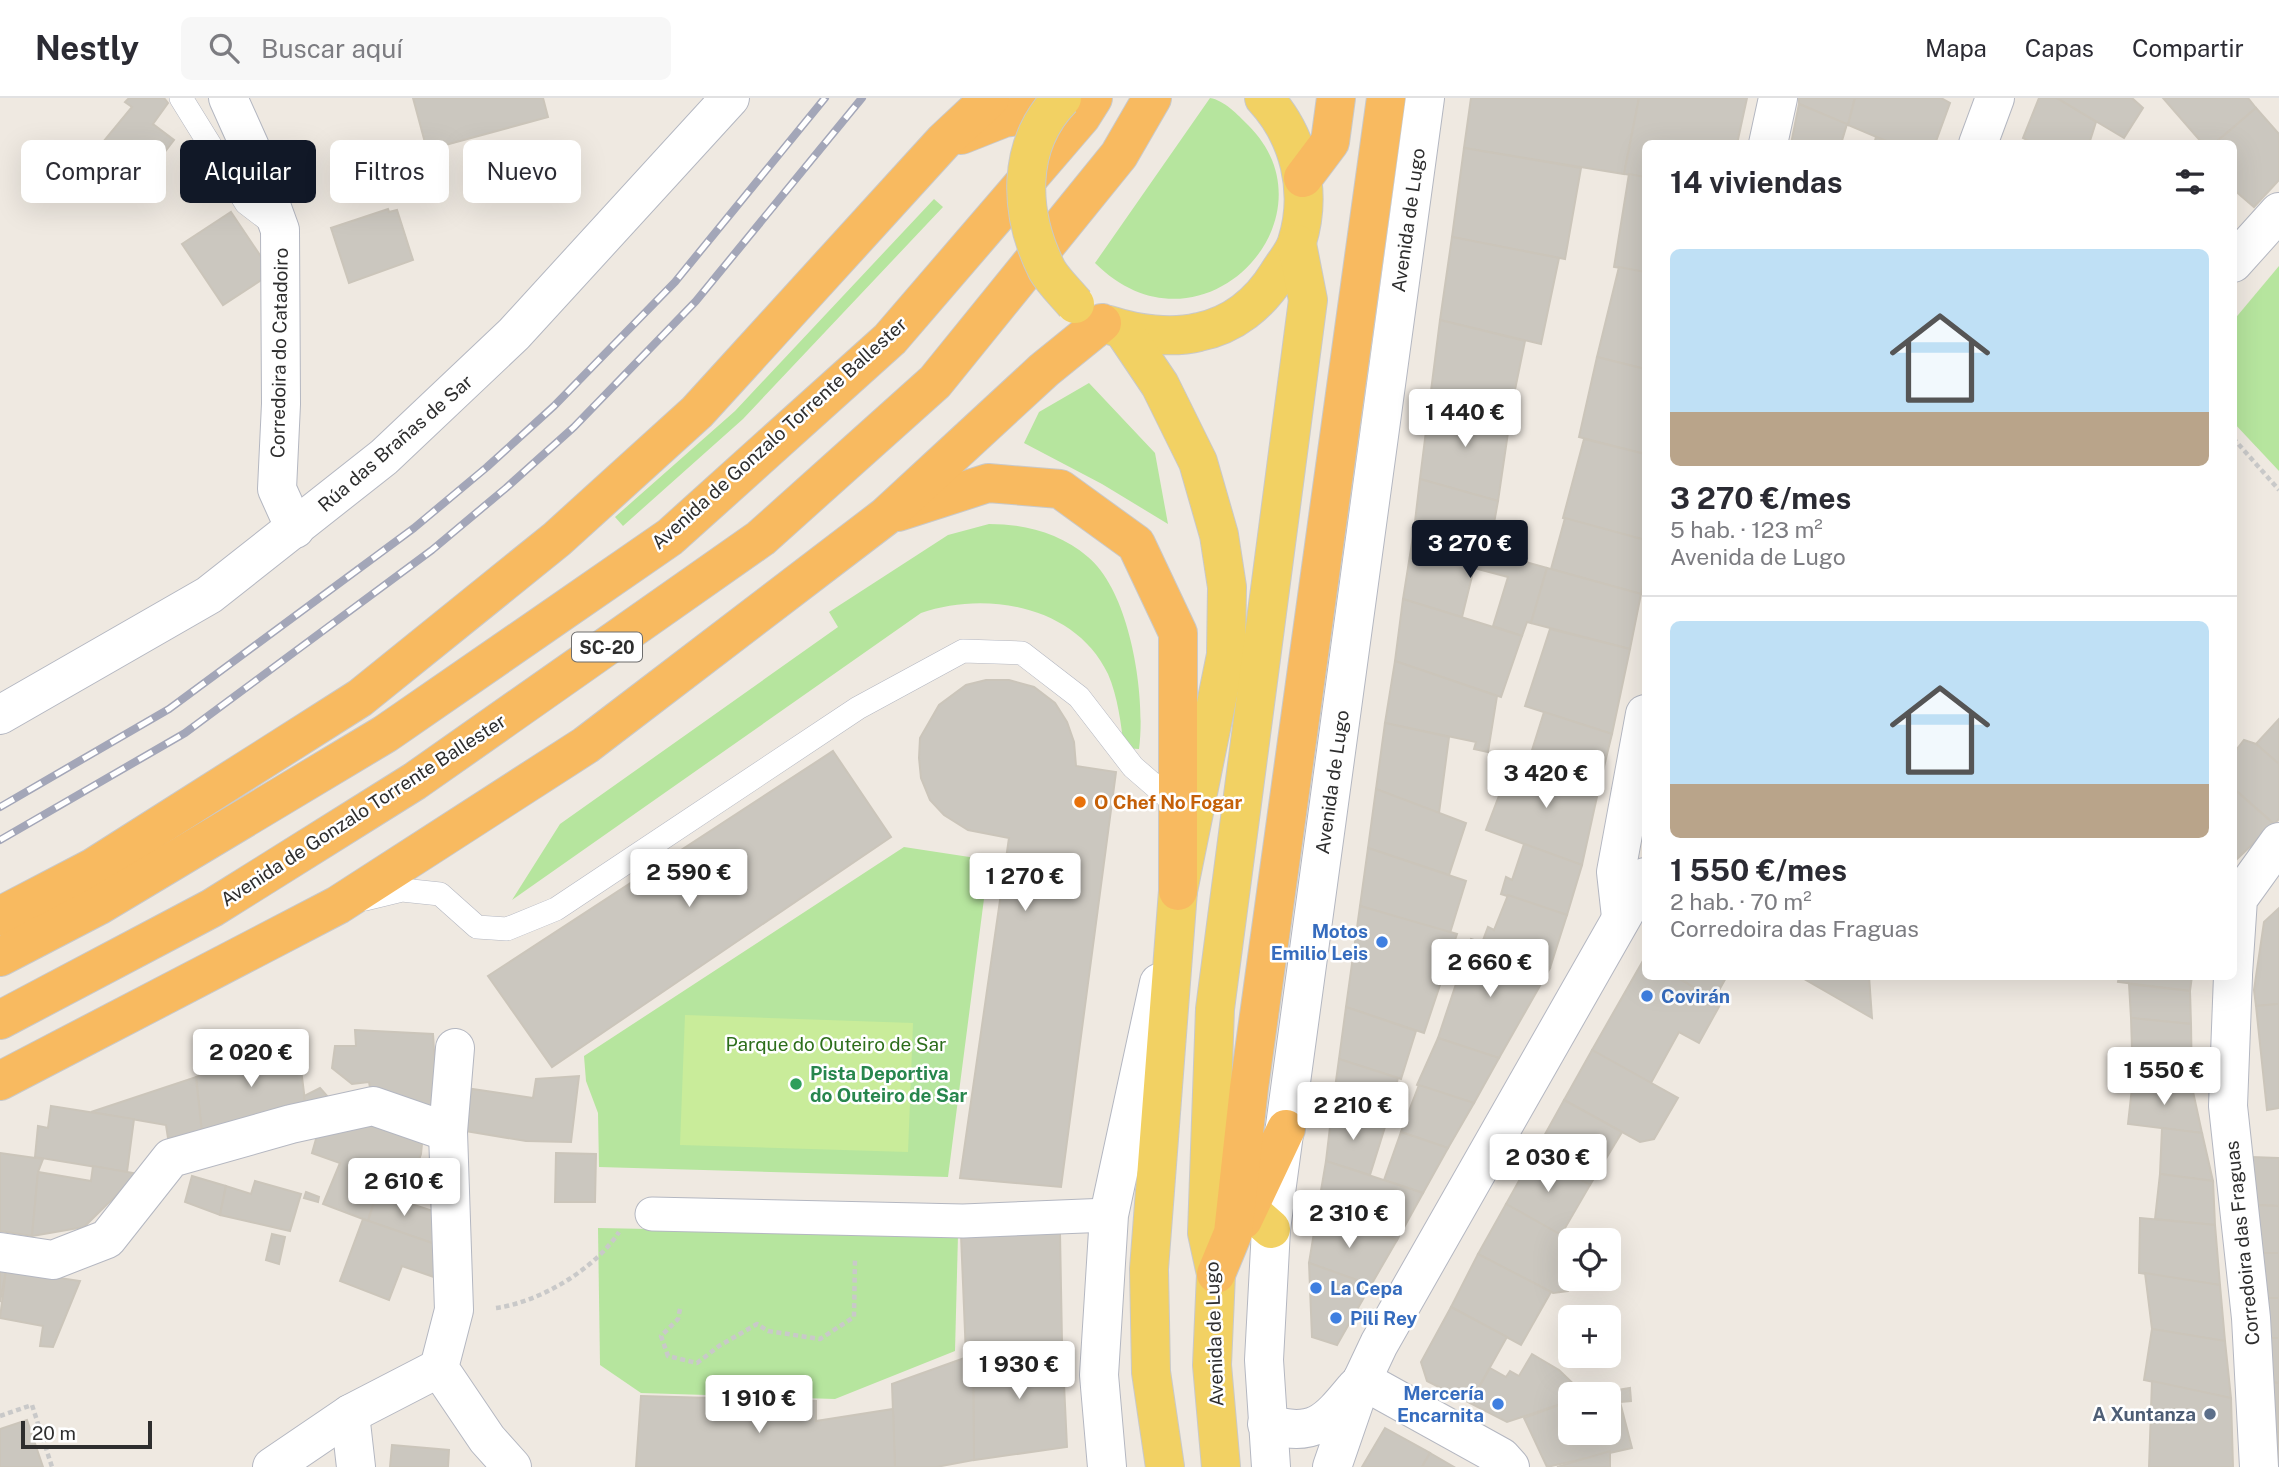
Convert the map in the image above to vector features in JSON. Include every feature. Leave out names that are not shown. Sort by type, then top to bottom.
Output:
[{"type":"highway","points":[[0,916],[94,867],[360,698],[557,539],[696,412],[944,141],[990,98]]},
{"type":"highway","name":"Avenida de Gonzalo Torrente Ballester","points":[[0,1020],[212,908],[415,781],[761,538],[935,382],[1119,155],[1152,98]]},
{"type":"highway","points":[[1303,178],[1330,142],[1336,98]]},
{"type":"highway","points":[[1248,1217],[1386,98]]},
{"type":"highway","points":[[944,141],[1004,118],[1071,106]]},
{"type":"highway","name":"Avenida de Gonzalo Torrente Ballester","points":[[0,957],[98,906],[385,734],[670,537],[890,339],[1071,106]]},
{"type":"highway","points":[[0,1081],[338,905],[586,745],[886,516],[1100,319]]},
{"type":"highway","points":[[886,516],[988,483],[1060,489],[1136,544],[1178,633],[1178,891]]},
{"type":"highway","points":[[1216,1274],[1248,1217],[1286,1129]]},
{"type":"main road","name":"Avenida de Lugo","points":[[1100,319],[1159,335],[1199,332],[1235,318],[1264,296],[1297,244],[1304,207],[1303,178],[1290,133],[1265,99]]},
{"type":"main road","points":[[1071,106],[1033,139],[1024,176],[1029,225],[1048,273],[1100,319],[1160,385],[1198,461],[1219,535],[1227,587],[1226,655],[1178,891],[1149,1269],[1151,1372],[1165,1467]]},
{"type":"main road","name":"Avenida de Lugo","points":[[1221,1467],[1212,1365],[1216,1274],[1207,1233],[1215,1009],[1308,300],[1297,244]]},
{"type":"main road","points":[[1208,1172],[1248,1217]]},
{"type":"street","name":"Corredoira do Catadoiro","points":[[228,98],[250,147],[280,230],[281,404],[277,489],[295,529]]},
{"type":"street","name":"Rúa das Brañas de Sar","points":[[0,715],[169,620],[247,567],[384,457],[514,334],[730,98]]},
{"type":"street","name":"Avenida de Lugo","points":[[1286,1129],[1425,98]]},
{"type":"street","points":[[1769,140],[1778,98]]},
{"type":"street","points":[[1979,140],[1995,98]]},
{"type":"street","points":[[2237,258],[2279,212]]},
{"type":"street","points":[[1621,917],[1616,872],[1642,730]]},
{"type":"street","name":"Corredoira das Fraguas","points":[[2237,914],[2238,899],[2279,842]]},
{"type":"street","points":[[1332,1467],[1362,1380],[1642,882]]},
{"type":"street","points":[[1107,1467],[1099,1375],[1109,1215],[1178,891]]},
{"type":"street","name":"Corredoira das Fraguas","points":[[2233,980],[2228,1106],[2251,1318],[2259,1467]]},
{"type":"street","points":[[272,1467],[350,1414],[439,1368],[454,1310],[448,1132],[456,1048]]},
{"type":"street","points":[[0,1252],[52,1260],[107,1239],[171,1158],[291,1124],[373,1106],[448,1132]]},
{"type":"street","points":[[652,1214],[962,1221],[1109,1215]]},
{"type":"street","points":[[1248,1217],[1264,1360],[1271,1467]]},
{"type":"street","points":[[439,1368],[487,1439],[512,1467]]},
{"type":"street","points":[[1267,1424],[1289,1430],[1312,1428],[1329,1419],[1362,1380]]},
{"type":"street","points":[[1362,1380],[1501,1457],[1510,1467]]},
{"type":"street","points":[[350,1414],[356,1467]]},
{"type":"lane","points":[[181,98],[246,203],[280,230]]},
{"type":"lane","points":[[338,905],[402,890],[440,894],[477,927],[507,929],[556,909],[858,708],[963,651],[1022,653],[1079,697],[1133,767],[1178,806]]},
{"type":"path","points":[[2237,443],[2279,490]]},
{"type":"path","points":[[454,1310],[507,1307],[567,1281],[587,1269],[609,1249],[625,1224],[652,1214]]},
{"type":"path","points":[[680,1309],[678,1319],[662,1336],[668,1356],[697,1363],[719,1346],[757,1324],[768,1331],[820,1339],[854,1317],[856,1219]]},
{"type":"path","points":[[0,1416],[32,1405],[52,1467]]},
{"type":"green space","points":[[1210,98],[1226,105],[1248,125],[1273,162],[1279,201],[1269,237],[1246,268],[1214,290],[1176,299],[1136,291],[1095,263]]},
{"type":"green space","points":[[934,199],[943,207],[743,419],[623,526],[615,517],[735,411]]},
{"type":"green space","points":[[2279,266],[2279,471],[2237,426],[2237,316]]},
{"type":"green space","points":[[1089,383],[1155,453],[1168,524],[1102,484],[1024,443],[1039,412]]},
{"type":"green space","points":[[989,524],[1029,528],[1054,536],[1088,557],[1103,573],[1125,620],[1132,647],[1140,702],[1139,749],[1124,748],[1117,701],[1108,674],[1093,651],[1074,633],[1052,619],[1027,609],[973,603],[946,606],[921,613],[512,900],[560,824],[838,627],[829,612],[948,535]]},
{"type":"green space","name":"Parque do Outeiro de Sar","points":[[904,847],[989,860],[948,1177],[599,1167],[598,1113],[586,1081],[584,1056]]},
{"type":"green space","name":"Pista Deportiva do Outeiro de Sar","points":[[685,1015],[913,1023],[908,1152],[680,1145]]},
{"type":"green space","points":[[598,1228],[958,1235],[955,1351],[835,1399],[641,1393],[600,1365]]},
{"type":"building","points":[[129,98],[164,98],[168,103],[153,124],[174,140],[166,150],[166,140],[105,140],[132,107],[125,102]]},
{"type":"building","points":[[413,98],[543,98],[548,117],[449,144],[449,140],[424,140]]},
{"type":"building","points":[[1471,98],[1639,98],[1624,174],[1464,148]]},
{"type":"building","points":[[1639,98],[1747,98],[1738,140],[1642,140],[1642,177],[1624,174]]},
{"type":"building","points":[[1799,98],[1855,98],[1848,125],[1799,104]]},
{"type":"building","points":[[1855,98],[1941,98],[1950,103],[1936,140],[1884,140],[1848,125]]},
{"type":"building","points":[[2039,98],[2057,98],[2096,122],[2090,140],[2023,138]]},
{"type":"building","points":[[2057,98],[2132,98],[2143,108],[2124,138]]},
{"type":"building","points":[[2163,98],[2248,98],[2256,108],[2219,140],[2200,140]]},
{"type":"building","points":[[1799,104],[1847,124],[1842,140],[1792,140]]},
{"type":"building","points":[[2256,108],[2279,134],[2279,180],[2254,207],[2237,192],[2237,140],[2219,140]]},
{"type":"building","points":[[1464,148],[1581,168],[1565,259],[1452,237]]},
{"type":"building","points":[[1629,174],[1642,176],[1642,272],[1614,267]]},
{"type":"building","points":[[388,209],[389,212],[397,210],[413,260],[349,283],[331,228]]},
{"type":"building","points":[[231,212],[272,273],[223,305],[182,244]]},
{"type":"building","points":[[1452,237],[1559,258],[1541,344],[1440,320]]},
{"type":"building","points":[[1619,267],[1642,271],[1642,368],[1597,357]]},
{"type":"building","points":[[1440,320],[1525,341],[1509,419],[1430,399]]},
{"type":"building","points":[[1597,357],[1642,368],[1642,453],[1579,437]]},
{"type":"building","points":[[1430,399],[1510,419],[1498,501],[1420,479]]},
{"type":"building","points":[[1584,439],[1642,453],[1642,539],[1563,518]]},
{"type":"building","points":[[1420,479],[1498,501],[1489,551],[1414,530]]},
{"type":"building","points":[[1565,518],[1642,539],[1641,594],[1551,569]]},
{"type":"building","points":[[1414,530],[1547,568],[1531,623],[1527,622],[1522,636],[1493,626],[1508,577],[1474,568],[1462,617],[1403,599]]},
{"type":"building","points":[[1547,568],[1641,594],[1630,649],[1531,623]]},
{"type":"building","points":[[1403,599],[1522,636],[1501,697],[1395,661]]},
{"type":"building","points":[[1550,629],[1630,649],[1612,734],[1525,706]]},
{"type":"building","points":[[1395,661],[1497,696],[1488,752],[1474,749],[1476,742],[1385,723]]},
{"type":"building","points":[[986,680],[1009,680],[1034,687],[1055,703],[1067,722],[1074,742],[1076,766],[1116,772],[1061,1187],[960,1178],[1009,838],[968,830],[944,815],[930,800],[921,778],[920,738],[939,705],[966,685]]},
{"type":"building","points":[[1544,712],[1612,734],[1600,783],[1528,763]]},
{"type":"building","points":[[2279,719],[2279,764],[2256,744]]},
{"type":"building","points":[[1385,723],[1449,737],[1439,813],[1376,789]]},
{"type":"building","points":[[2244,740],[2256,744],[2279,764],[2279,819],[2274,824],[2237,792],[2237,749]]},
{"type":"building","points":[[833,751],[891,837],[552,1067],[488,976]]},
{"type":"building","points":[[1513,759],[1600,783],[1582,865],[1486,830]]},
{"type":"building","points":[[1376,789],[1466,823],[1449,875],[1368,848]]},
{"type":"building","points":[[2237,792],[2274,824],[2237,859]]},
{"type":"building","points":[[1524,844],[1582,865],[1567,915],[1501,894],[1506,877],[1512,880]]},
{"type":"building","points":[[1368,848],[1466,881],[1450,933],[1360,906]]},
{"type":"building","points":[[1508,895],[1567,915],[1550,968],[1482,943],[1488,927],[1494,930]]},
{"type":"building","points":[[1360,906],[1457,934],[1424,1033],[1346,1007]]},
{"type":"building","points":[[2279,908],[2279,1004],[2256,1006],[2254,990],[2264,922]]},
{"type":"building","points":[[1471,939],[1550,968],[1499,1058],[1438,1038]]},
{"type":"building","points":[[1642,962],[1642,980],[1682,980],[1721,1003],[1699,1043],[1679,1032],[1651,1083],[1592,1050]]},
{"type":"building","points":[[1682,980],[1725,980],[1714,999]]},
{"type":"building","points":[[1806,980],[1869,980],[1872,1018]]},
{"type":"building","points":[[2118,980],[2191,980],[2190,991]]},
{"type":"building","points":[[2129,984],[2190,991],[2191,1024],[2131,1018]]},
{"type":"building","points":[[2279,1004],[2279,1108],[2267,1110],[2256,1006]]},
{"type":"building","points":[[1346,1007],[1416,1031],[1401,1079],[1339,1059]]},
{"type":"building","points":[[2131,1018],[2191,1024],[2192,1087],[2133,1079]]},
{"type":"building","points":[[355,1030],[433,1034],[438,1114],[371,1093],[369,1082],[352,1084],[332,1068],[335,1046],[356,1046]]},
{"type":"building","points":[[1438,1038],[1499,1058],[1474,1103],[1417,1085]]},
{"type":"building","points":[[298,1045],[306,1109],[202,1133],[196,1077],[226,1062]]},
{"type":"building","points":[[1592,1050],[1678,1098],[1654,1139],[1640,1142],[1564,1100]]},
{"type":"building","points":[[1339,1059],[1398,1078],[1385,1127],[1332,1110]]},
{"type":"building","points":[[579,1076],[571,1142],[526,1141],[465,1131],[472,1089],[533,1098],[536,1079]]},
{"type":"building","points":[[196,1077],[202,1133],[168,1138],[166,1125],[91,1112]]},
{"type":"building","points":[[2133,1079],[2192,1087],[2202,1133],[2128,1124]]},
{"type":"building","points":[[1419,1085],[1474,1103],[1448,1148],[1401,1132]]},
{"type":"building","points":[[320,1088],[328,1097],[306,1109],[304,1096]]},
{"type":"building","points":[[1564,1100],[1622,1132],[1590,1185],[1534,1154]]},
{"type":"building","points":[[51,1106],[134,1119],[127,1172],[35,1157],[38,1126],[48,1128]]},
{"type":"building","points":[[1332,1110],[1385,1127],[1370,1175],[1326,1161]]},
{"type":"building","points":[[361,1113],[423,1133],[421,1154],[404,1203],[377,1193],[368,1221],[323,1204],[340,1163],[312,1153],[318,1132]]},
{"type":"building","points":[[2162,1128],[2202,1133],[2213,1181],[2160,1174]]},
{"type":"building","points":[[1401,1132],[1448,1148],[1423,1193],[1384,1180]]},
{"type":"building","points":[[0,1153],[43,1159],[38,1172],[32,1236],[0,1231]]},
{"type":"building","points":[[556,1153],[596,1154],[595,1202],[555,1202]]},
{"type":"building","points":[[1534,1154],[1590,1185],[1565,1228],[1558,1228],[1558,1233],[1506,1204]]},
{"type":"building","points":[[2251,1157],[2279,1158],[2279,1206],[2254,1205]]},
{"type":"building","points":[[1326,1161],[1423,1193],[1397,1240],[1317,1214]]},
{"type":"building","points":[[93,1166],[138,1174],[84,1227],[32,1236],[38,1172],[91,1181]]},
{"type":"building","points":[[2160,1174],[2213,1181],[2215,1225],[2155,1219]]},
{"type":"building","points":[[192,1176],[226,1186],[220,1215],[185,1202]]},
{"type":"building","points":[[255,1181],[301,1194],[290,1231],[220,1215],[226,1186],[251,1194]]},
{"type":"building","points":[[306,1192],[319,1197],[318,1202],[304,1198]]},
{"type":"building","points":[[377,1193],[436,1212],[435,1244],[368,1221]]},
{"type":"building","points":[[1506,1204],[1558,1233],[1558,1291],[1568,1291],[1553,1293],[1478,1254]]},
{"type":"building","points":[[2254,1205],[2279,1206],[2279,1253],[2258,1253]]},
{"type":"building","points":[[1317,1214],[1397,1240],[1371,1285],[1309,1263]]},
{"type":"building","points":[[2140,1218],[2215,1225],[2220,1285],[2139,1273]]},
{"type":"building","points":[[363,1219],[435,1244],[434,1277],[402,1266],[389,1300],[340,1281]]},
{"type":"building","points":[[1060,1233],[1062,1342],[966,1356],[961,1235]]},
{"type":"building","points":[[272,1234],[285,1237],[279,1264],[266,1260]]},
{"type":"building","points":[[2258,1253],[2279,1253],[2279,1298],[2262,1298]]},
{"type":"building","points":[[1478,1254],[1551,1292],[1521,1345],[1451,1307]]},
{"type":"building","points":[[1309,1263],[1371,1285],[1337,1345],[1312,1337]]},
{"type":"building","points":[[0,1269],[6,1270],[0,1302]]},
{"type":"building","points":[[6,1270],[80,1281],[53,1347],[40,1346],[43,1326],[0,1318]]},
{"type":"building","points":[[2145,1273],[2220,1285],[2225,1341],[2152,1329]]},
{"type":"building","points":[[2262,1298],[2279,1298],[2279,1338],[2264,1338]]},
{"type":"building","points":[[1451,1307],[1507,1337],[1470,1403],[1427,1381],[1421,1362]]},
{"type":"building","points":[[2152,1329],[2225,1341],[2231,1398],[2144,1380]]},
{"type":"building","points":[[2264,1338],[2279,1338],[2279,1383],[2268,1382]]},
{"type":"building","points":[[1062,1342],[1067,1447],[974,1460],[973,1355]]},
{"type":"building","points":[[1532,1354],[1559,1370],[1571,1382],[1558,1382],[1558,1405],[1507,1422],[1470,1403],[1490,1368],[1506,1377],[1510,1371],[1519,1376]]},
{"type":"building","points":[[973,1355],[974,1460],[936,1467],[895,1467],[892,1384]]},
{"type":"building","points":[[2152,1381],[2231,1398],[2233,1467],[2149,1467]]},
{"type":"building","points":[[2268,1382],[2279,1383],[2279,1432],[2273,1432]]},
{"type":"building","points":[[1630,1388],[1631,1401],[1621,1402],[1621,1390]]},
{"type":"building","points":[[641,1396],[816,1401],[816,1421],[893,1409],[895,1467],[636,1467]]},
{"type":"building","points":[[1558,1405],[1558,1445],[1621,1445],[1621,1406],[1632,1448],[1547,1467],[1524,1418]]},
{"type":"building","points":[[27,1420],[43,1467],[0,1467],[0,1429]]},
{"type":"building","points":[[1385,1428],[1430,1453],[1422,1467],[1362,1467]]},
{"type":"building","points":[[2273,1432],[2279,1432],[2279,1467],[2275,1467]]},
{"type":"building","points":[[392,1445],[449,1450],[448,1467],[390,1467]]},
{"type":"building","points":[[1610,1451],[1610,1467],[1557,1467]]},
{"type":"building","points":[[1430,1453],[1454,1467],[1422,1467]]},
{"type":"railway","points":[[0,807],[169,709],[414,528],[487,467],[554,406],[675,282],[825,98]]},
{"type":"railway","points":[[0,840],[185,733],[432,550],[506,488],[574,427],[696,301],[862,98]]},
{"type":"place","name":"O Chef No Fogar","points":[[1080,802]]},
{"type":"place","name":"Motos Emilio Leis","points":[[1382,942]]},
{"type":"place","name":"Covirán","points":[[1647,996]]},
{"type":"place","name":"Pista Deportiva do Outeiro de Sar","points":[[796,1084]]},
{"type":"place","name":"La Cepa","points":[[1316,1288]]},
{"type":"place","name":"Pili Rey","points":[[1336,1318]]},
{"type":"place","name":"Mercería Encarnita","points":[[1498,1404]]},
{"type":"place","name":"A Xuntanza","points":[[2210,1414]]}]
